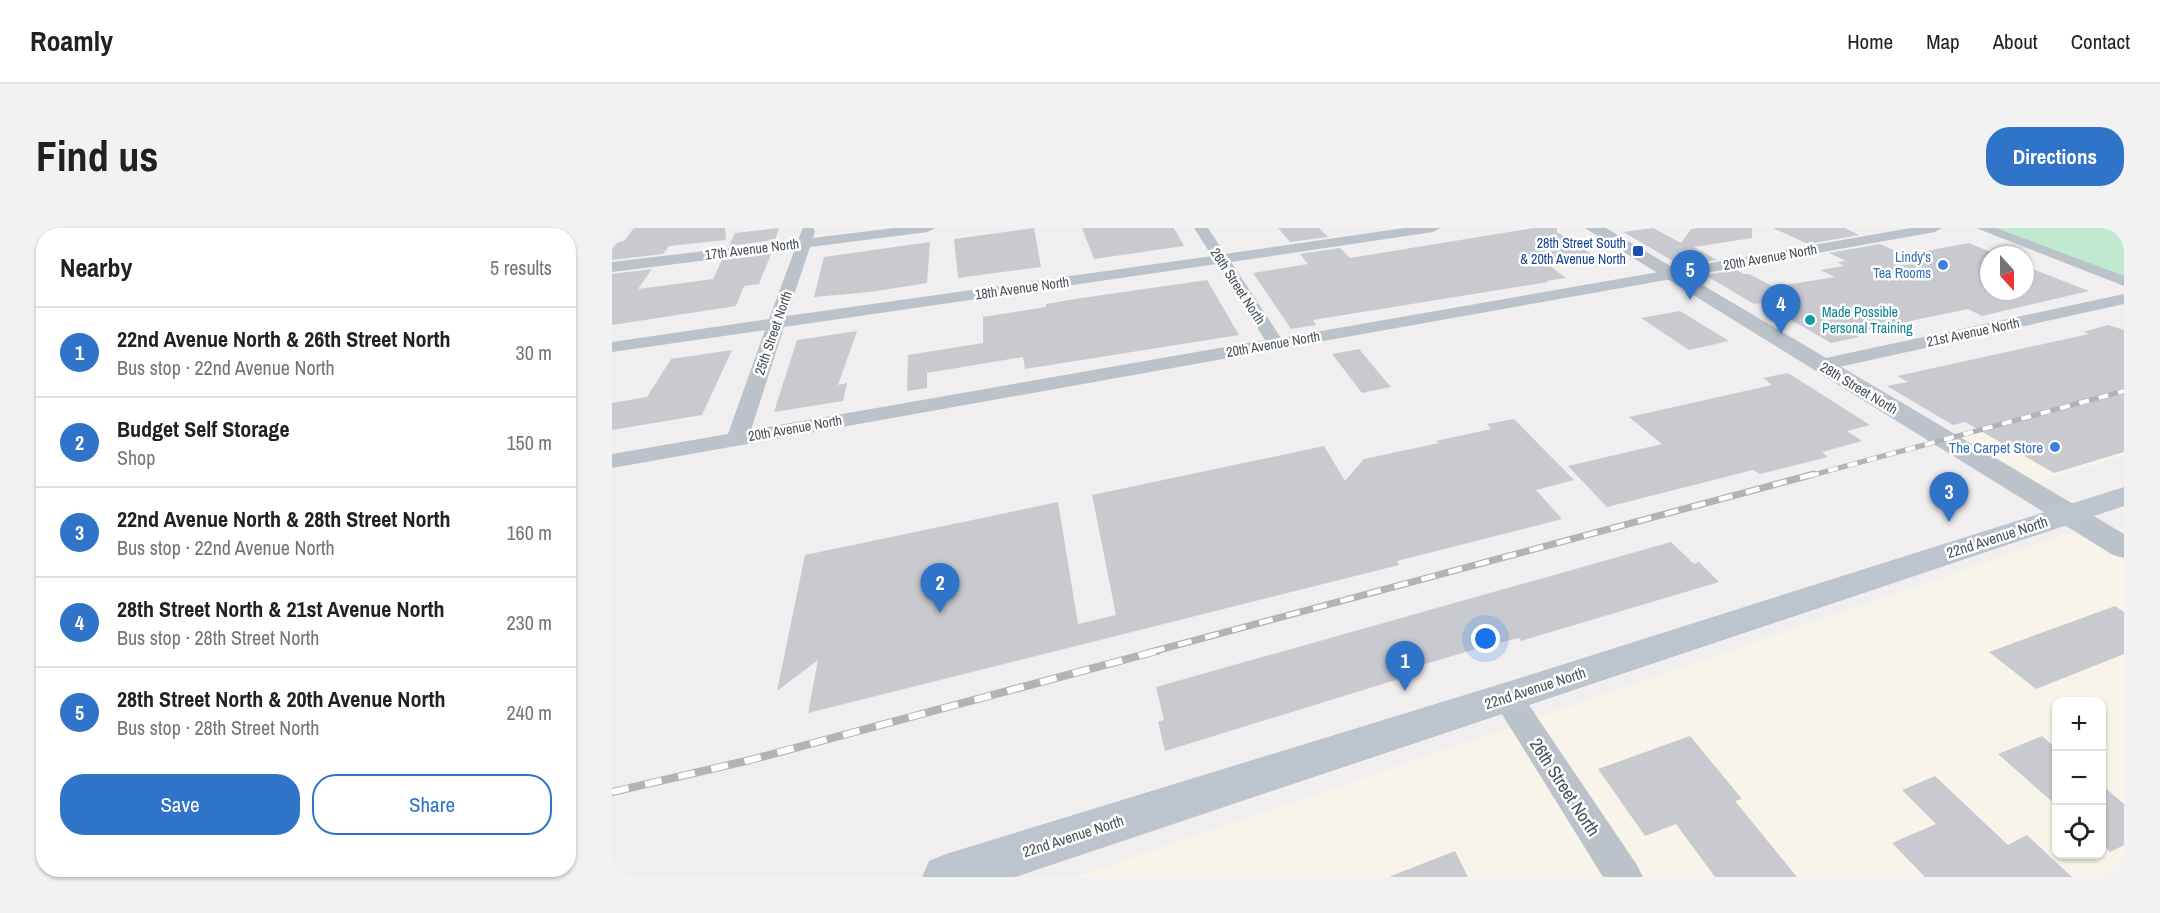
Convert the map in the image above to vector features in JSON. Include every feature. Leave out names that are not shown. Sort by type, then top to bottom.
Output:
[{"type":"main road","name":"22nd Avenue North","points":[[946,877],[1507,698],[2124,496]]},
{"type":"street","name":"17th Avenue North","points":[[612,267],[806,236],[928,228]]},
{"type":"street","name":"26th Street North","points":[[1201,228],[1276,343]]},
{"type":"street","name":"18th Avenue North","points":[[612,347],[1433,228]]},
{"type":"street","name":"28th Street North","points":[[1594,228],[2124,548]]},
{"type":"street","name":"20th Avenue North","points":[[612,461],[1935,228]]},
{"type":"street","points":[[1983,228],[2124,281]]},
{"type":"street","name":"25th Street North","points":[[737,439],[806,236]]},
{"type":"street","name":"21st Avenue North","points":[[1821,366],[2124,299]]},
{"type":"street","name":"26th Street North","points":[[1507,698],[1624,877]]},
{"type":"shaded area","points":[[2124,380],[2124,455],[2030,485],[1949,436]]},
{"type":"shaded area","points":[[2081,529],[2124,556],[2124,877],[1641,877],[1535,718]]},
{"type":"shaded area","points":[[1511,727],[1606,877],[1075,877]]},
{"type":"green space","points":[[1991,228],[2124,228],[2124,278]]},
{"type":"building","points":[[634,228],[725,228],[726,240],[669,246],[663,254],[612,260],[612,249],[618,242],[624,241]]},
{"type":"building","points":[[779,228],[775,240],[729,246],[735,233]]},
{"type":"building","points":[[1034,228],[1041,267],[958,278],[954,239]]},
{"type":"building","points":[[1082,228],[1174,228],[1184,246],[1094,259]]},
{"type":"building","points":[[1278,228],[1319,228],[1328,237],[1290,242]]},
{"type":"building","points":[[1534,228],[1557,228],[1557,232],[1593,255],[1546,263],[1566,278],[1313,320],[1316,325],[1291,329],[1253,273],[1308,264],[1300,254],[1340,248],[1350,258]]},
{"type":"building","points":[[1653,228],[1681,243],[1691,229],[1697,228],[1752,228],[1752,238],[1694,247],[1717,260],[1680,265],[1623,232]]},
{"type":"building","points":[[1773,228],[1845,228],[1859,235],[1808,244]]},
{"type":"building","points":[[930,242],[927,283],[870,292],[814,297],[824,257]]},
{"type":"building","points":[[1969,243],[1980,248],[1980,300],[2034,300],[2034,270],[2089,291],[1982,316],[1968,309],[1853,333],[1859,337],[1831,343],[1762,303],[1754,304],[1705,275],[1736,270],[1774,287],[1835,277],[1820,270],[1844,266],[1837,262],[1846,261],[1829,253],[1880,244],[1904,255]]},
{"type":"building","points":[[771,254],[759,284],[744,286],[736,306],[612,325],[612,274],[652,269],[638,289],[713,279],[722,260]]},
{"type":"building","points":[[1207,280],[1239,335],[1025,369],[1023,357],[927,373],[927,388],[907,391],[908,355],[983,343],[983,317],[1046,307],[1046,304],[1075,299]]},
{"type":"building","points":[[1680,311],[1729,341],[1689,350],[1641,318]]},
{"type":"building","points":[[2108,325],[2124,330],[2124,452],[2054,473],[1965,422],[1953,425],[1887,386],[1908,382],[1897,376],[2089,334],[2083,332]]},
{"type":"building","points":[[857,331],[838,385],[847,383],[843,401],[774,412],[797,340]]},
{"type":"building","points":[[1359,349],[1391,387],[1362,393],[1332,354]]},
{"type":"building","points":[[732,350],[702,415],[612,430],[612,403],[647,397],[671,359]]},
{"type":"building","points":[[1788,373],[1870,425],[1847,431],[1862,441],[1822,452],[1828,457],[1760,474],[1753,470],[1607,507],[1568,466],[1662,444],[1629,417],[1772,385],[1763,378]]},
{"type":"building","points":[[1514,419],[1574,480],[1536,490],[1562,519],[1397,561],[1399,565],[808,713],[818,660],[777,691],[805,555],[1058,502],[1078,624],[1116,615],[1092,495],[1324,446],[1345,481],[1364,459],[1439,443],[1436,441],[1491,429],[1487,424]]},
{"type":"building","points":[[1671,542],[1694,564],[1699,562],[1719,582],[1521,641],[1519,638],[1412,668],[1415,674],[1165,751],[1158,722],[1164,720],[1156,687]]},
{"type":"building","points":[[2115,606],[2124,612],[2124,654],[2036,689],[1989,652]]},
{"type":"building","points":[[1690,736],[1742,799],[1735,801],[1797,877],[1715,877],[1676,824],[1645,836],[1598,769]]},
{"type":"building","points":[[2042,736],[2052,745],[2052,801],[1998,754]]},
{"type":"building","points":[[1935,776],[2008,845],[2027,835],[2072,877],[1925,877],[1892,843],[1936,824],[1902,790]]},
{"type":"building","points":[[2106,788],[2124,804],[2124,845],[2110,852],[2106,848]]},
{"type":"building","points":[[1455,851],[1468,877],[1391,877],[1391,876]]},
{"type":"railway","points":[[1809,476],[2124,391]]},
{"type":"railway","points":[[1151,652],[1814,474]]},
{"type":"railway","points":[[612,792],[750,760],[1157,651]]},
{"type":"place","name":"28th Street South & 20th Avenue North","points":[[1638,251]]},
{"type":"place","name":"Lindy's Tea Rooms","points":[[1943,265]]},
{"type":"place","name":"28th Street North & 20th Avenue North","points":[[1690,300]]},
{"type":"place","name":"Made Possible Personal Training","points":[[1810,320]]},
{"type":"place","name":"28th Street North & 21st Avenue North","points":[[1781,334]]},
{"type":"place","name":"The Carpet Store","points":[[2055,447]]},
{"type":"place","name":"22nd Avenue North & 28th Street North","points":[[1949,522]]},
{"type":"place","name":"Budget Self Storage","points":[[940,613]]},
{"type":"place","name":"22nd Avenue North & 26th Street North","points":[[1405,691]]}]
